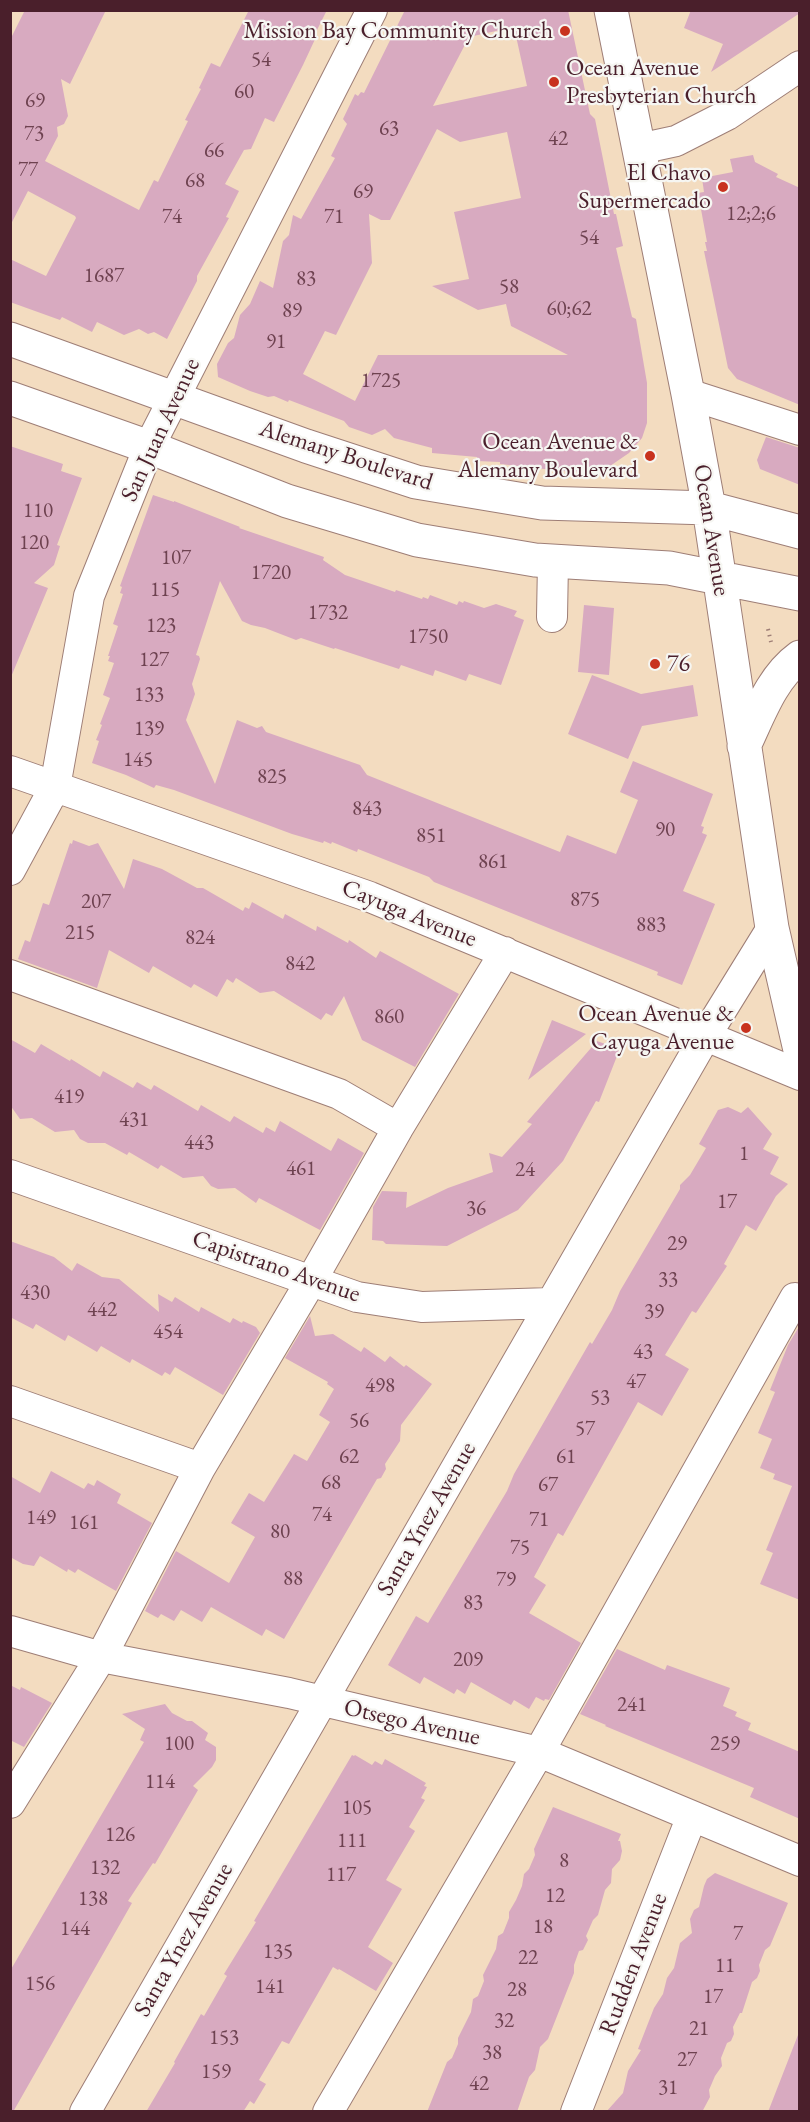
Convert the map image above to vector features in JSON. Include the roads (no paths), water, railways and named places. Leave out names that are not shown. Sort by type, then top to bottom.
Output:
[{"type":"main road","name":"Ocean Avenue","points":[[611,10],[709,508],[772,928],[800,1050]]},
{"type":"main road","name":"Alemany Boulevard","points":[[10,339],[306,446],[417,482],[542,503],[709,508],[800,532]]},
{"type":"main road","points":[[10,398],[149,447],[287,501],[417,540],[535,560],[669,568],[800,594]]},
{"type":"main road","points":[[744,746],[773,686],[789,665],[800,657]]},
{"type":"street","name":"San Juan Avenue","points":[[10,870],[55,787],[89,596],[149,447],[372,10]]},
{"type":"street","points":[[639,149],[676,141],[727,115],[800,66]]},
{"type":"street","points":[[688,394],[800,430]]},
{"type":"street","points":[[552,616],[553,562]]},
{"type":"street","name":"Cayuga Avenue","points":[[10,771],[370,897],[800,1075]]},
{"type":"street","name":"Santa Ynez Avenue","points":[[85,2112],[706,1035],[772,928]]},
{"type":"street","points":[[10,1803],[101,1657],[200,1468],[311,1281],[398,1128],[505,952]]},
{"type":"street","points":[[10,975],[339,1094],[398,1128]]},
{"type":"street","name":"Capistrano Avenue","points":[[10,1175],[357,1297],[422,1306],[551,1303]]},
{"type":"street","points":[[327,2112],[539,1752],[795,1298]]},
{"type":"street","points":[[10,1401],[200,1468]]},
{"type":"street","name":"Otsego Avenue","points":[[10,1631],[101,1657],[289,1693],[539,1752],[800,1861]]},
{"type":"street","name":"Rudden Avenue","points":[[576,2112],[692,1816]]},
{"type":"place","name":"Mission Bay Community Church","points":[[565,31]]},
{"type":"place","name":"Ocean Avenue Presbyterian Church","points":[[554,82]]},
{"type":"place","name":"El Chavo Supermercado","points":[[723,187]]},
{"type":"place","name":"Ocean Avenue & Alemany Boulevard","points":[[650,456]]},
{"type":"place","name":"76","points":[[655,664]]},
{"type":"place","name":"Ocean Avenue & Cayuga Avenue","points":[[746,1028]]}]
